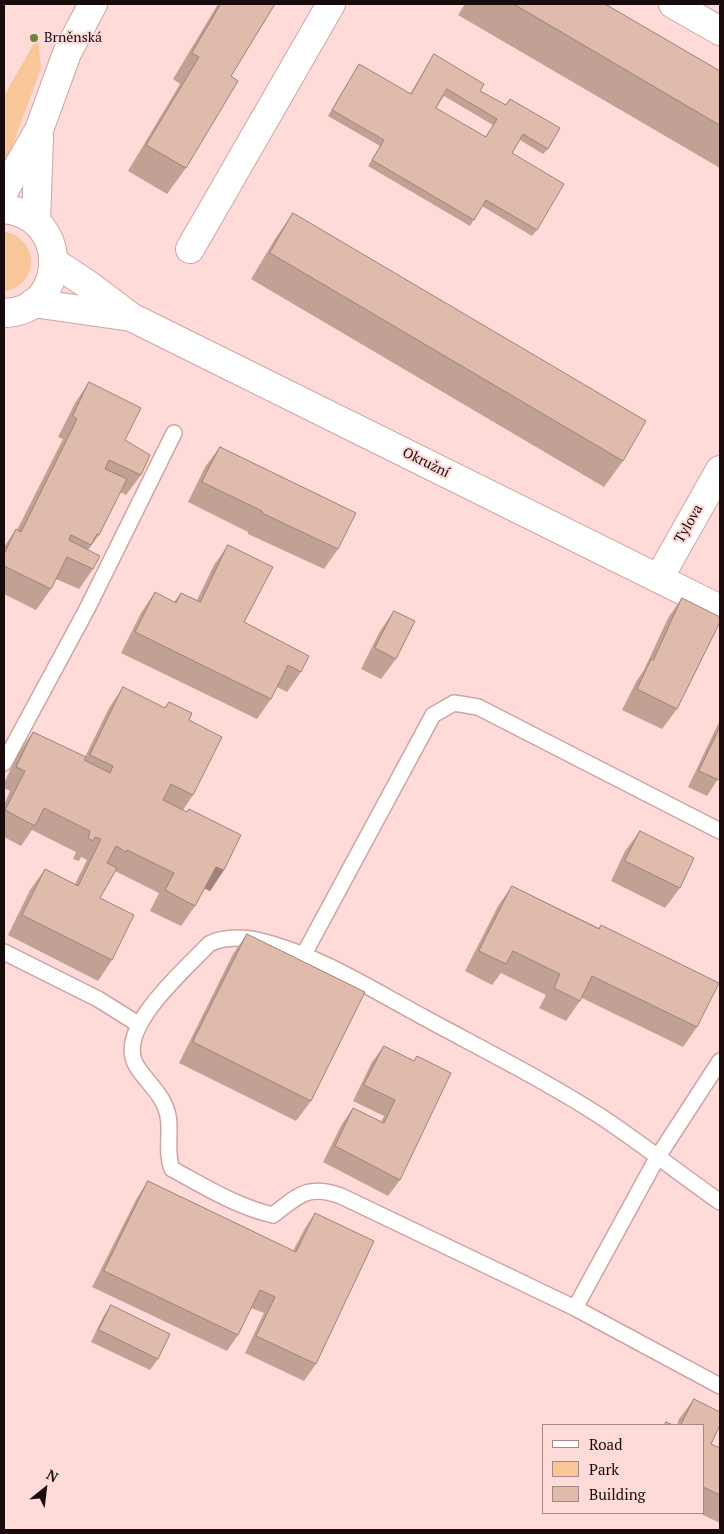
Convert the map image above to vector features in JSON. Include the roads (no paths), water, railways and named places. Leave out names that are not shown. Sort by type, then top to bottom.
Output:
[{"type":"street","points":[[10,181],[39,130],[67,53],[93,4]]},
{"type":"street","points":[[190,249],[332,4]]},
{"type":"street","points":[[674,4],[720,31]]},
{"type":"street","points":[[36,222],[39,130]]},
{"type":"street","points":[[4,209],[24,213],[36,222],[50,240],[54,262],[48,285],[33,303],[14,312],[4,313]]},
{"type":"street","name":"Okružní","points":[[54,262],[131,317],[720,609]]},
{"type":"street","name":"Okružní","points":[[33,303],[131,317]]},
{"type":"street","name":"Tylova","points":[[659,578],[720,470]]},
{"type":"lane","points":[[4,762],[87,609],[174,433]]},
{"type":"lane","points":[[303,956],[433,716],[454,703],[478,707],[720,831]]},
{"type":"lane","points":[[720,1202],[601,1117],[548,1084],[337,970],[255,940],[217,940],[209,944],[159,997],[138,1024],[133,1051],[136,1064],[165,1106],[169,1123],[167,1158],[172,1169],[240,1204],[273,1215],[307,1190],[323,1190],[379,1213],[575,1308],[720,1386]]},
{"type":"lane","points":[[4,952],[98,999],[138,1024]]},
{"type":"lane","points":[[575,1308],[657,1158],[720,1061]]},
{"type":"place","name":"Brněnská","points":[[34,38]]}]
